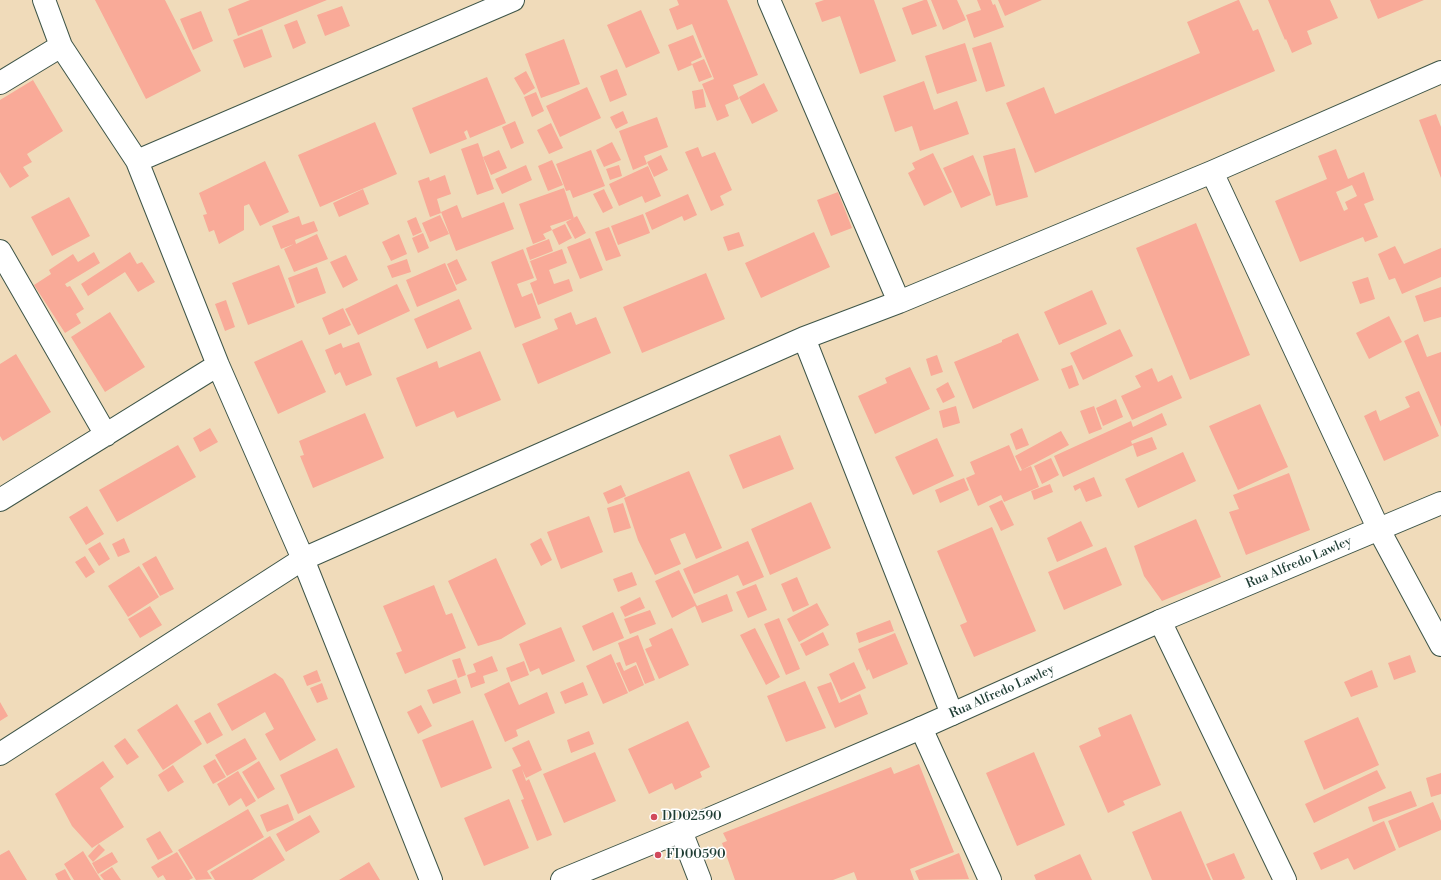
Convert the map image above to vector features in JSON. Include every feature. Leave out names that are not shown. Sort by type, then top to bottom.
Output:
[{"type":"street","points":[[44,0],[61,46],[137,161],[218,365],[303,559],[431,880]]},
{"type":"street","points":[[137,161],[513,0]]},
{"type":"street","points":[[769,0],[899,302]]},
{"type":"street","points":[[0,83],[61,46]]},
{"type":"street","points":[[0,754],[303,559],[804,338],[899,302],[1212,172],[1441,72]]},
{"type":"street","points":[[1212,172],[1379,530],[1441,645]]},
{"type":"street","points":[[0,251],[106,435]]},
{"type":"street","points":[[804,338],[952,714]]},
{"type":"street","points":[[0,500],[218,365]]},
{"type":"street","name":"Rua Alfredo Lawley","points":[[562,880],[922,728],[1160,621],[1441,503]]},
{"type":"street","points":[[1160,621],[1286,880]]},
{"type":"street","points":[[922,728],[990,880]]},
{"type":"street","points":[[680,831],[700,880]]},
{"type":"building","points":[[95,0],[165,0],[201,71],[146,99]]},
{"type":"building","points":[[250,0],[327,0],[238,36],[228,9]]},
{"type":"building","points":[[677,0],[727,0],[758,75],[733,85],[739,99],[725,105],[729,116],[717,121],[702,84],[714,79],[692,24],[677,30],[669,9],[679,5]]},
{"type":"building","points":[[824,0],[874,0],[896,61],[860,74],[840,16],[822,22],[815,3]]},
{"type":"building","points":[[927,0],[937,26],[912,35],[902,8]]},
{"type":"building","points":[[931,0],[957,0],[966,20],[943,30]]},
{"type":"building","points":[[977,0],[991,0],[993,5],[995,4],[1004,27],[974,38],[966,15],[981,10]]},
{"type":"building","points":[[998,0],[1042,0],[1005,16]]},
{"type":"building","points":[[1238,0],[1253,31],[1258,29],[1275,71],[1035,173],[1006,103],[1044,87],[1055,114],[1200,53],[1187,22]]},
{"type":"building","points":[[1268,0],[1330,0],[1338,18],[1307,31],[1312,44],[1292,53]]},
{"type":"building","points":[[1370,0],[1424,0],[1378,19]]},
{"type":"building","points":[[342,6],[350,26],[325,36],[317,15]]},
{"type":"building","points":[[641,10],[660,53],[626,68],[607,25]]},
{"type":"building","points":[[201,11],[213,41],[193,50],[180,19]]},
{"type":"building","points":[[297,20],[306,43],[293,49],[284,25]]},
{"type":"building","points":[[262,29],[272,57],[244,68],[233,40]]},
{"type":"building","points":[[693,35],[702,57],[691,62],[692,65],[678,71],[668,45]]},
{"type":"building","points":[[564,39],[580,84],[541,98],[525,54]]},
{"type":"building","points":[[991,42],[1005,86],[986,92],[972,48]]},
{"type":"building","points":[[965,43],[977,81],[937,94],[925,56]]},
{"type":"building","points":[[704,59],[712,77],[699,82],[692,64]]},
{"type":"building","points":[[617,69],[627,95],[610,102],[600,76]]},
{"type":"building","points":[[526,71],[535,88],[524,95],[514,78]]},
{"type":"building","points":[[487,77],[506,123],[470,138],[467,130],[464,132],[467,139],[430,154],[412,108]]},
{"type":"building","points":[[33,80],[63,131],[27,154],[32,162],[23,167],[29,176],[10,188],[0,172],[0,100]]},
{"type":"building","points":[[924,81],[934,110],[957,101],[969,134],[920,151],[912,126],[895,132],[883,96]]},
{"type":"building","points":[[764,83],[778,111],[752,124],[739,97]]},
{"type":"building","points":[[587,87],[601,118],[560,137],[546,106]]},
{"type":"building","points":[[703,89],[706,107],[695,109],[692,91]]},
{"type":"building","points":[[536,92],[544,111],[532,117],[524,97]]},
{"type":"building","points":[[623,111],[628,123],[616,129],[610,117]]},
{"type":"building","points":[[1436,114],[1441,127],[1441,178],[1419,120]]},
{"type":"building","points":[[657,117],[668,147],[644,156],[647,164],[633,170],[619,131]]},
{"type":"building","points":[[515,121],[524,143],[511,149],[502,127]]},
{"type":"building","points":[[375,122],[397,174],[320,207],[298,155]]},
{"type":"building","points":[[551,123],[563,148],[549,154],[537,130]]},
{"type":"building","points":[[612,142],[621,160],[604,167],[596,150]]},
{"type":"building","points":[[478,143],[494,189],[477,195],[461,149]]},
{"type":"building","points":[[698,147],[702,157],[715,152],[732,190],[720,196],[724,205],[711,211],[685,152]]},
{"type":"building","points":[[1015,148],[1028,197],[996,206],[983,156]]},
{"type":"building","points":[[1336,149],[1348,179],[1364,172],[1374,200],[1364,204],[1378,237],[1365,242],[1363,237],[1300,262],[1275,201],[1327,179],[1318,156]],"holes":[[[1352,185],[1357,196],[1345,202],[1348,209],[1344,211],[1336,192]]]},
{"type":"building","points":[[499,150],[507,168],[491,175],[483,157]]},
{"type":"building","points":[[591,150],[605,186],[573,198],[570,190],[566,191],[556,164]]},
{"type":"building","points":[[933,153],[952,192],[924,206],[908,173],[915,169],[912,163]]},
{"type":"building","points":[[661,155],[668,170],[654,177],[647,162]]},
{"type":"building","points":[[973,155],[991,195],[961,208],[943,168]]},
{"type":"building","points":[[552,160],[563,185],[548,191],[538,166]]},
{"type":"building","points":[[265,161],[289,212],[260,226],[249,204],[244,206],[244,230],[219,244],[214,230],[209,232],[203,215],[207,214],[199,193]]},
{"type":"building","points":[[526,165],[532,180],[502,194],[495,179]]},
{"type":"building","points":[[619,165],[622,176],[610,180],[606,169]]},
{"type":"building","points":[[648,166],[661,196],[645,203],[642,196],[619,206],[609,184]]},
{"type":"building","points":[[445,175],[451,194],[437,199],[441,213],[430,217],[418,181],[429,177],[430,181]]},
{"type":"building","points":[[564,188],[574,218],[550,226],[552,230],[543,234],[546,239],[533,244],[519,204]]},
{"type":"building","points":[[363,189],[369,204],[339,217],[333,203]]},
{"type":"building","points":[[604,189],[613,208],[603,213],[593,194]]},
{"type":"building","points":[[838,192],[852,228],[831,236],[817,200]]},
{"type":"building","points":[[688,194],[697,215],[684,221],[682,216],[652,230],[645,213]]},
{"type":"building","points":[[69,197],[90,236],[52,256],[31,217]]},
{"type":"building","points":[[504,202],[514,229],[456,251],[441,212],[457,205],[462,218]]},
{"type":"building","points":[[643,214],[650,233],[618,245],[611,226]]},
{"type":"building","points":[[440,215],[449,234],[430,242],[422,223]]},
{"type":"building","points":[[299,216],[302,225],[314,221],[318,231],[295,240],[296,244],[317,234],[328,259],[294,272],[284,249],[294,244],[281,249],[272,226]]},
{"type":"building","points":[[577,216],[586,233],[575,239],[566,222]]},
{"type":"building","points":[[416,217],[422,232],[413,236],[407,221]]},
{"type":"building","points":[[1196,223],[1250,355],[1190,380],[1136,248]]},
{"type":"building","points":[[565,224],[572,238],[559,245],[552,230]]},
{"type":"building","points":[[609,227],[621,256],[606,261],[595,232]]},
{"type":"building","points":[[739,232],[744,246],[728,251],[723,237]]},
{"type":"building","points":[[814,232],[830,267],[761,298],[745,263]]},
{"type":"building","points":[[423,233],[429,248],[418,253],[412,238]]},
{"type":"building","points":[[399,234],[407,254],[391,261],[382,242]]},
{"type":"building","points":[[590,238],[603,270],[580,279],[567,247]]},
{"type":"building","points":[[549,239],[553,251],[530,260],[526,248]]},
{"type":"building","points":[[1395,246],[1404,264],[1441,248],[1441,277],[1402,294],[1395,278],[1389,280],[1378,254]]},
{"type":"building","points":[[523,249],[534,278],[517,284],[522,297],[532,293],[541,318],[515,328],[491,262]]},
{"type":"building","points":[[562,249],[567,263],[549,270],[554,284],[569,279],[573,291],[538,305],[530,283],[537,280],[530,261]]},
{"type":"building","points":[[94,252],[100,263],[65,284],[67,287],[70,286],[84,309],[76,314],[81,323],[65,333],[34,285],[51,274],[49,270],[73,254],[78,262]]},
{"type":"building","points":[[130,252],[137,264],[142,262],[155,282],[138,292],[125,272],[88,296],[81,284]]},
{"type":"building","points":[[346,255],[358,280],[343,288],[330,262]]},
{"type":"building","points":[[407,259],[411,272],[392,278],[387,266]]},
{"type":"building","points":[[457,259],[467,280],[456,285],[447,264]]},
{"type":"building","points":[[445,263],[457,290],[417,307],[406,280]]},
{"type":"building","points":[[279,265],[295,307],[248,325],[232,283]]},
{"type":"building","points":[[317,267],[326,293],[297,304],[288,278]]},
{"type":"building","points":[[706,273],[725,319],[642,353],[623,307]]},
{"type":"building","points":[[1368,277],[1375,299],[1360,304],[1352,282]]},
{"type":"building","points":[[397,284],[410,311],[358,335],[345,309]]},
{"type":"building","points":[[1441,287],[1441,317],[1424,322],[1415,296]]},
{"type":"building","points":[[1092,290],[1107,324],[1059,345],[1044,312]]},
{"type":"building","points":[[459,299],[472,329],[427,349],[414,319]]},
{"type":"building","points":[[226,300],[235,327],[225,331],[215,304]]},
{"type":"building","points":[[343,308],[351,325],[329,335],[322,318]]},
{"type":"building","points":[[110,312],[145,367],[105,392],[71,337]]},
{"type":"building","points":[[571,312],[576,325],[596,317],[611,353],[538,384],[522,344],[558,329],[554,319]]},
{"type":"building","points":[[1389,316],[1402,342],[1369,359],[1356,333]]},
{"type":"building","points":[[1120,329],[1133,356],[1083,380],[1070,353]]},
{"type":"building","points":[[1018,333],[1039,380],[973,409],[954,362],[1002,342],[1002,340]]},
{"type":"building","points":[[1418,334],[1427,357],[1441,352],[1441,427],[1404,341]]},
{"type":"building","points":[[302,340],[326,392],[278,414],[254,362]]},
{"type":"building","points":[[359,342],[372,375],[346,386],[340,372],[335,375],[325,350],[341,343],[343,348]]},
{"type":"building","points":[[480,351],[501,400],[457,418],[454,411],[416,427],[396,378],[437,361],[439,368]]},
{"type":"building","points":[[16,354],[51,412],[3,441],[0,436],[0,364]]},
{"type":"building","points":[[937,355],[943,372],[931,376],[926,359]]},
{"type":"building","points":[[1072,365],[1079,385],[1069,389],[1061,369]]},
{"type":"building","points":[[910,367],[930,409],[875,434],[858,396],[887,383],[885,378]]},
{"type":"building","points":[[1152,368],[1158,382],[1172,375],[1182,398],[1132,420],[1121,396],[1141,387],[1135,376]]},
{"type":"building","points":[[948,382],[955,397],[943,403],[936,389]]},
{"type":"building","points":[[1419,391],[1439,436],[1384,461],[1364,416],[1376,410],[1380,421],[1410,407],[1405,397]]},
{"type":"building","points":[[1116,399],[1123,417],[1103,426],[1096,408]]},
{"type":"building","points":[[1260,404],[1288,467],[1238,490],[1209,426]]},
{"type":"building","points":[[956,406],[960,423],[943,428],[939,411]]},
{"type":"building","points":[[1094,406],[1102,429],[1089,434],[1080,411]]},
{"type":"building","points":[[365,413],[384,458],[313,488],[300,456],[304,455],[299,441]]},
{"type":"building","points":[[1162,413],[1167,425],[1131,441],[1132,444],[1152,437],[1157,449],[1137,457],[1133,445],[1063,477],[1054,456],[1131,421],[1133,427]]},
{"type":"building","points":[[210,428],[218,442],[200,452],[193,438]]},
{"type":"building","points":[[1022,428],[1029,445],[1016,450],[1010,434]]},
{"type":"building","points":[[1061,431],[1069,445],[1022,470],[1015,456]]},
{"type":"building","points":[[780,435],[794,469],[743,489],[729,455]]},
{"type":"building","points":[[937,438],[954,476],[913,495],[895,457]]},
{"type":"building","points":[[178,445],[196,477],[117,522],[99,490]]},
{"type":"building","points":[[1009,445],[1020,471],[1031,466],[1039,487],[1004,502],[1001,495],[978,506],[966,478],[975,474],[970,462]]},
{"type":"building","points":[[1183,452],[1196,481],[1138,508],[1125,479]]},
{"type":"building","points":[[1051,458],[1059,475],[1042,484],[1034,466]]},
{"type":"building","points":[[689,471],[722,548],[696,559],[685,533],[670,539],[681,564],[655,575],[638,540],[624,498]]},
{"type":"building","points":[[1289,473],[1310,530],[1246,555],[1229,512],[1239,509],[1233,495]]},
{"type":"building","points":[[1094,477],[1102,496],[1086,502],[1080,488],[1075,491],[1073,486]]},
{"type":"building","points":[[964,478],[969,490],[940,503],[935,490]]},
{"type":"building","points":[[1050,484],[1053,492],[1034,500],[1031,491]]},
{"type":"building","points":[[621,485],[626,496],[608,504],[603,493]]},
{"type":"building","points":[[1002,500],[1014,525],[1001,531],[989,506]]},
{"type":"building","points":[[811,502],[831,548],[770,575],[751,529]]},
{"type":"building","points":[[623,503],[631,528],[614,533],[607,508]]},
{"type":"building","points":[[87,506],[104,534],[86,545],[69,517]]},
{"type":"building","points":[[589,516],[603,552],[561,569],[547,532]]},
{"type":"building","points":[[1196,519],[1221,577],[1162,601],[1144,576],[1134,546]]},
{"type":"building","points":[[1081,521],[1093,546],[1057,562],[1047,538]]},
{"type":"building","points":[[992,527],[1036,631],[974,657],[960,625],[967,622],[937,551]]},
{"type":"building","points":[[124,538],[130,552],[118,557],[112,544]]},
{"type":"building","points":[[541,538],[552,560],[541,566],[530,544]]},
{"type":"building","points":[[748,541],[764,577],[743,586],[738,575],[694,594],[683,569]]},
{"type":"building","points":[[100,542],[110,559],[99,566],[88,549]]},
{"type":"building","points":[[1106,547],[1122,585],[1064,610],[1048,572]]},
{"type":"building","points":[[85,556],[95,572],[86,578],[75,562]]},
{"type":"building","points":[[156,556],[174,589],[160,596],[142,564]]},
{"type":"building","points":[[496,558],[526,624],[501,639],[478,646],[448,581]]},
{"type":"building","points":[[139,566],[159,597],[128,617],[108,586]]},
{"type":"building","points":[[679,570],[697,606],[727,594],[733,611],[702,623],[695,606],[672,618],[655,581]]},
{"type":"building","points":[[632,572],[637,585],[618,592],[613,579]]},
{"type":"building","points":[[797,577],[809,605],[793,612],[781,584]]},
{"type":"building","points":[[756,584],[767,610],[748,618],[736,592]]},
{"type":"building","points":[[434,585],[446,615],[452,613],[466,648],[405,674],[396,653],[402,651],[383,606]]},
{"type":"building","points":[[640,597],[645,608],[625,617],[620,607]]},
{"type":"building","points":[[817,603],[829,625],[799,642],[787,619]]},
{"type":"building","points":[[150,606],[162,625],[140,638],[128,619]]},
{"type":"building","points":[[650,610],[656,624],[630,634],[624,619]]},
{"type":"building","points":[[613,612],[624,638],[593,651],[582,626]]},
{"type":"building","points":[[779,618],[800,669],[786,675],[764,624]]},
{"type":"building","points":[[890,620],[894,631],[859,643],[856,633]]},
{"type":"building","points":[[561,627],[575,661],[542,675],[539,668],[530,672],[519,644]]},
{"type":"building","points":[[672,628],[689,665],[659,679],[645,649],[652,646],[649,639]]},
{"type":"building","points":[[755,628],[780,677],[766,685],[740,635]]},
{"type":"building","points":[[823,632],[829,645],[806,656],[800,644]]},
{"type":"building","points":[[895,633],[908,664],[873,679],[869,669],[867,671],[858,649]]},
{"type":"building","points":[[638,635],[655,680],[645,684],[636,662],[626,666],[618,643]]},
{"type":"building","points":[[611,654],[628,693],[603,704],[586,666]]},
{"type":"building","points":[[1410,655],[1416,672],[1394,680],[1388,663]]},
{"type":"building","points":[[492,656],[498,671],[483,676],[485,683],[471,688],[467,675],[476,672],[473,664]]},
{"type":"building","points":[[460,658],[466,675],[458,678],[452,660]]},
{"type":"building","points":[[524,661],[529,675],[511,682],[506,668]]},
{"type":"building","points":[[620,662],[624,671],[636,665],[644,685],[629,692],[616,663]]},
{"type":"building","points":[[854,662],[866,688],[841,700],[829,674]]},
{"type":"building","points":[[317,670],[321,681],[307,686],[303,676]]},
{"type":"building","points":[[1372,670],[1378,687],[1351,697],[1344,682]]},
{"type":"building","points":[[275,673],[283,679],[316,740],[280,761],[265,734],[274,729],[265,712],[232,731],[217,704]]},
{"type":"building","points":[[456,679],[461,693],[433,704],[427,690]]},
{"type":"building","points":[[805,681],[826,728],[786,742],[767,696]]},
{"type":"building","points":[[509,682],[519,705],[547,692],[555,713],[516,730],[518,736],[505,742],[484,694]]},
{"type":"building","points":[[583,682],[588,695],[565,704],[560,692]]},
{"type":"building","points":[[831,682],[839,703],[860,694],[868,714],[835,728],[817,687]]},
{"type":"building","points":[[322,683],[328,699],[317,703],[310,688]]},
{"type":"building","points":[[0,702],[8,716],[0,721]]},
{"type":"building","points":[[177,704],[202,744],[163,770],[137,730]]},
{"type":"building","points":[[421,705],[432,726],[418,734],[407,712]]},
{"type":"building","points":[[210,712],[223,735],[207,744],[194,721]]},
{"type":"building","points":[[1131,714],[1161,785],[1123,801],[1125,805],[1108,813],[1079,746],[1101,736],[1098,728]]},
{"type":"building","points":[[1358,717],[1379,765],[1324,790],[1304,741]]},
{"type":"building","points":[[473,720],[492,768],[441,788],[422,740]]},
{"type":"building","points":[[688,721],[710,767],[700,772],[702,777],[675,790],[672,783],[649,794],[628,749]]},
{"type":"building","points":[[589,731],[594,744],[571,753],[567,740]]},
{"type":"building","points":[[125,738],[139,757],[127,765],[114,746]]},
{"type":"building","points":[[245,738],[257,759],[227,776],[215,755]]},
{"type":"building","points":[[529,740],[542,770],[526,778],[522,769],[526,781],[529,779],[552,835],[537,841],[521,800],[524,799],[512,770],[521,766],[512,748]]},
{"type":"building","points":[[337,748],[355,787],[298,814],[280,775]]},
{"type":"building","points":[[595,752],[616,801],[564,823],[543,774]]},
{"type":"building","points":[[1034,752],[1065,825],[1017,846],[986,773]]},
{"type":"building","points":[[215,759],[226,777],[213,784],[203,766]]},
{"type":"building","points":[[103,761],[114,777],[100,788],[124,827],[92,848],[72,826],[55,794]]},
{"type":"building","points":[[259,761],[275,789],[258,799],[242,772]]},
{"type":"building","points":[[919,764],[954,852],[910,869],[914,880],[857,880],[854,872],[833,880],[735,880],[722,843],[727,841],[723,833],[891,767],[894,774]]},
{"type":"building","points":[[173,765],[184,782],[168,792],[158,775]]},
{"type":"building","points":[[1377,770],[1386,788],[1314,823],[1305,804]]},
{"type":"building","points":[[238,771],[256,801],[246,807],[241,798],[229,806],[217,784]]},
{"type":"building","points":[[1441,773],[1441,794],[1431,797],[1426,778]]},
{"type":"building","points":[[1411,791],[1417,806],[1373,822],[1368,807]]},
{"type":"building","points":[[509,799],[529,848],[484,866],[464,818]]},
{"type":"building","points":[[1433,802],[1441,821],[1441,830],[1399,848],[1388,821]]},
{"type":"building","points":[[288,804],[294,820],[267,832],[260,815]]},
{"type":"building","points":[[248,809],[264,837],[207,871],[212,879],[196,880],[178,850]]},
{"type":"building","points":[[1181,811],[1211,880],[1152,880],[1132,832]]},
{"type":"building","points":[[310,815],[320,832],[286,852],[276,834]]},
{"type":"building","points":[[1384,821],[1396,850],[1354,870],[1348,858],[1321,870],[1313,853]]},
{"type":"building","points":[[160,831],[173,852],[158,860],[146,839]]},
{"type":"building","points":[[270,836],[285,860],[252,880],[215,880],[210,872]]},
{"type":"building","points":[[99,844],[105,850],[93,862],[88,856]]},
{"type":"building","points":[[9,850],[27,880],[0,880],[0,855]]},
{"type":"building","points":[[83,851],[101,880],[74,880],[64,864]]},
{"type":"building","points":[[112,852],[118,862],[98,874],[92,863]]},
{"type":"building","points":[[177,852],[193,878],[189,880],[166,880],[163,875],[158,878],[151,867]]},
{"type":"building","points":[[959,853],[969,879],[919,880],[915,871]]},
{"type":"building","points":[[1234,853],[1245,878],[1241,880],[1213,880],[1206,864]]},
{"type":"building","points":[[1080,854],[1092,880],[1036,880],[1034,875]]},
{"type":"building","points":[[369,862],[380,880],[339,880]]},
{"type":"building","points":[[112,867],[121,880],[104,880],[100,875]]},
{"type":"building","points":[[65,869],[71,880],[58,880],[55,874]]},
{"type":"place","name":"DD02590","points":[[654,817]]},
{"type":"place","name":"FD00590","points":[[658,855]]}]
